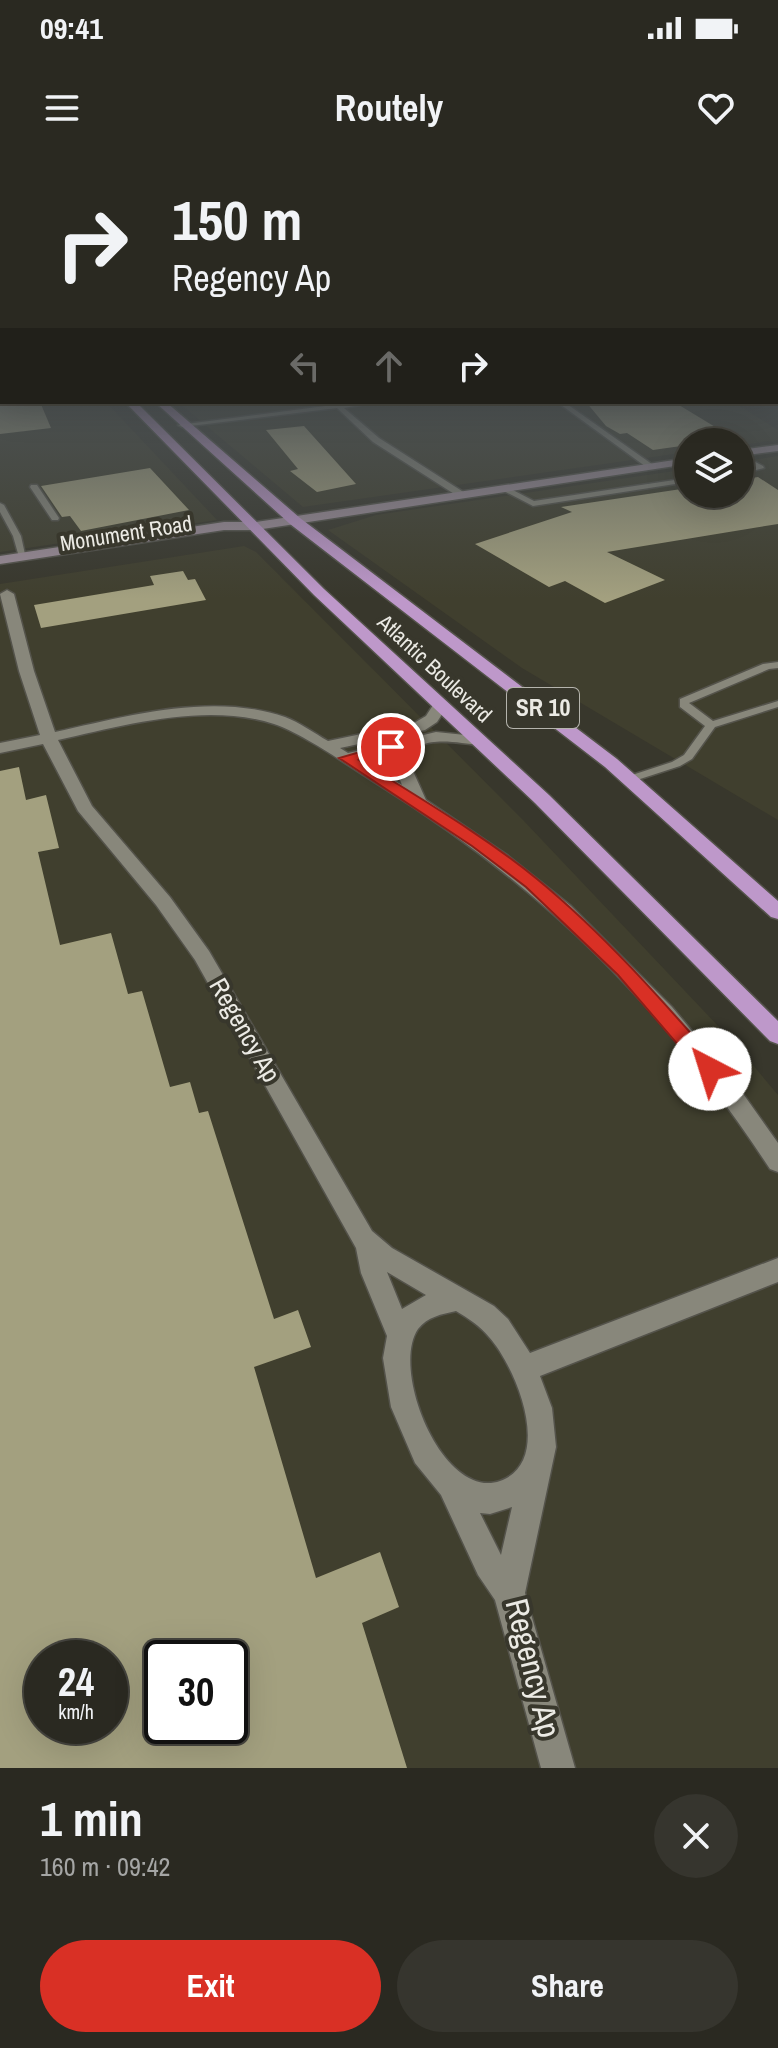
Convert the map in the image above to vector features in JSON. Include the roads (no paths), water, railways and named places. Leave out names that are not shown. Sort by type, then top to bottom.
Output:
[{"type":"highway","name":"Atlantic Boulevard","points":[[178,449],[319,592],[665,919],[778,1035]]},
{"type":"highway","name":"Atlantic Boulevard","points":[[210,449],[295,521],[546,711],[630,779],[778,912]]},
{"type":"main road","name":"Monument Road","points":[[0,560],[224,526],[295,521],[674,463]]},
{"type":"main road","name":"Monument Road","points":[[0,572],[219,538],[256,526]]},
{"type":"street","name":"Regency Ap","points":[[7,594],[40,721],[76,794],[97,824],[164,902],[209,966],[368,1245],[415,1277],[483,1311],[504,1331],[524,1369],[540,1412],[544,1454],[534,1474],[509,1593],[558,1768]]},
{"type":"street","points":[[326,746],[419,727],[432,719],[440,705]]},
{"type":"street","points":[[0,748],[186,711],[232,710],[281,721],[418,802],[532,884],[624,970],[752,1121],[778,1162]]},
{"type":"street","points":[[346,758],[436,737],[479,740]]},
{"type":"street","points":[[413,742],[403,751],[400,760],[418,802]]},
{"type":"street","points":[[368,1245],[374,1273],[400,1335]]},
{"type":"street","points":[[524,1369],[778,1270]]},
{"type":"street","points":[[459,1298],[428,1305],[410,1318],[400,1335],[395,1358],[411,1424],[436,1468],[452,1486],[489,1564],[509,1593]]},
{"type":"street","points":[[452,1486],[486,1500],[512,1492],[534,1474]]},
{"type":"lane","points":[[390,449],[462,495]]},
{"type":"lane","points":[[627,449],[652,467]]},
{"type":"lane","points":[[504,489],[533,504],[674,482]]},
{"type":"lane","points":[[34,487],[55,518]]},
{"type":"lane","points":[[1,507],[17,536],[23,557]]},
{"type":"lane","points":[[711,725],[684,705],[684,701],[767,666],[778,665]]},
{"type":"lane","points":[[630,779],[688,757],[711,725],[778,704]]}]
